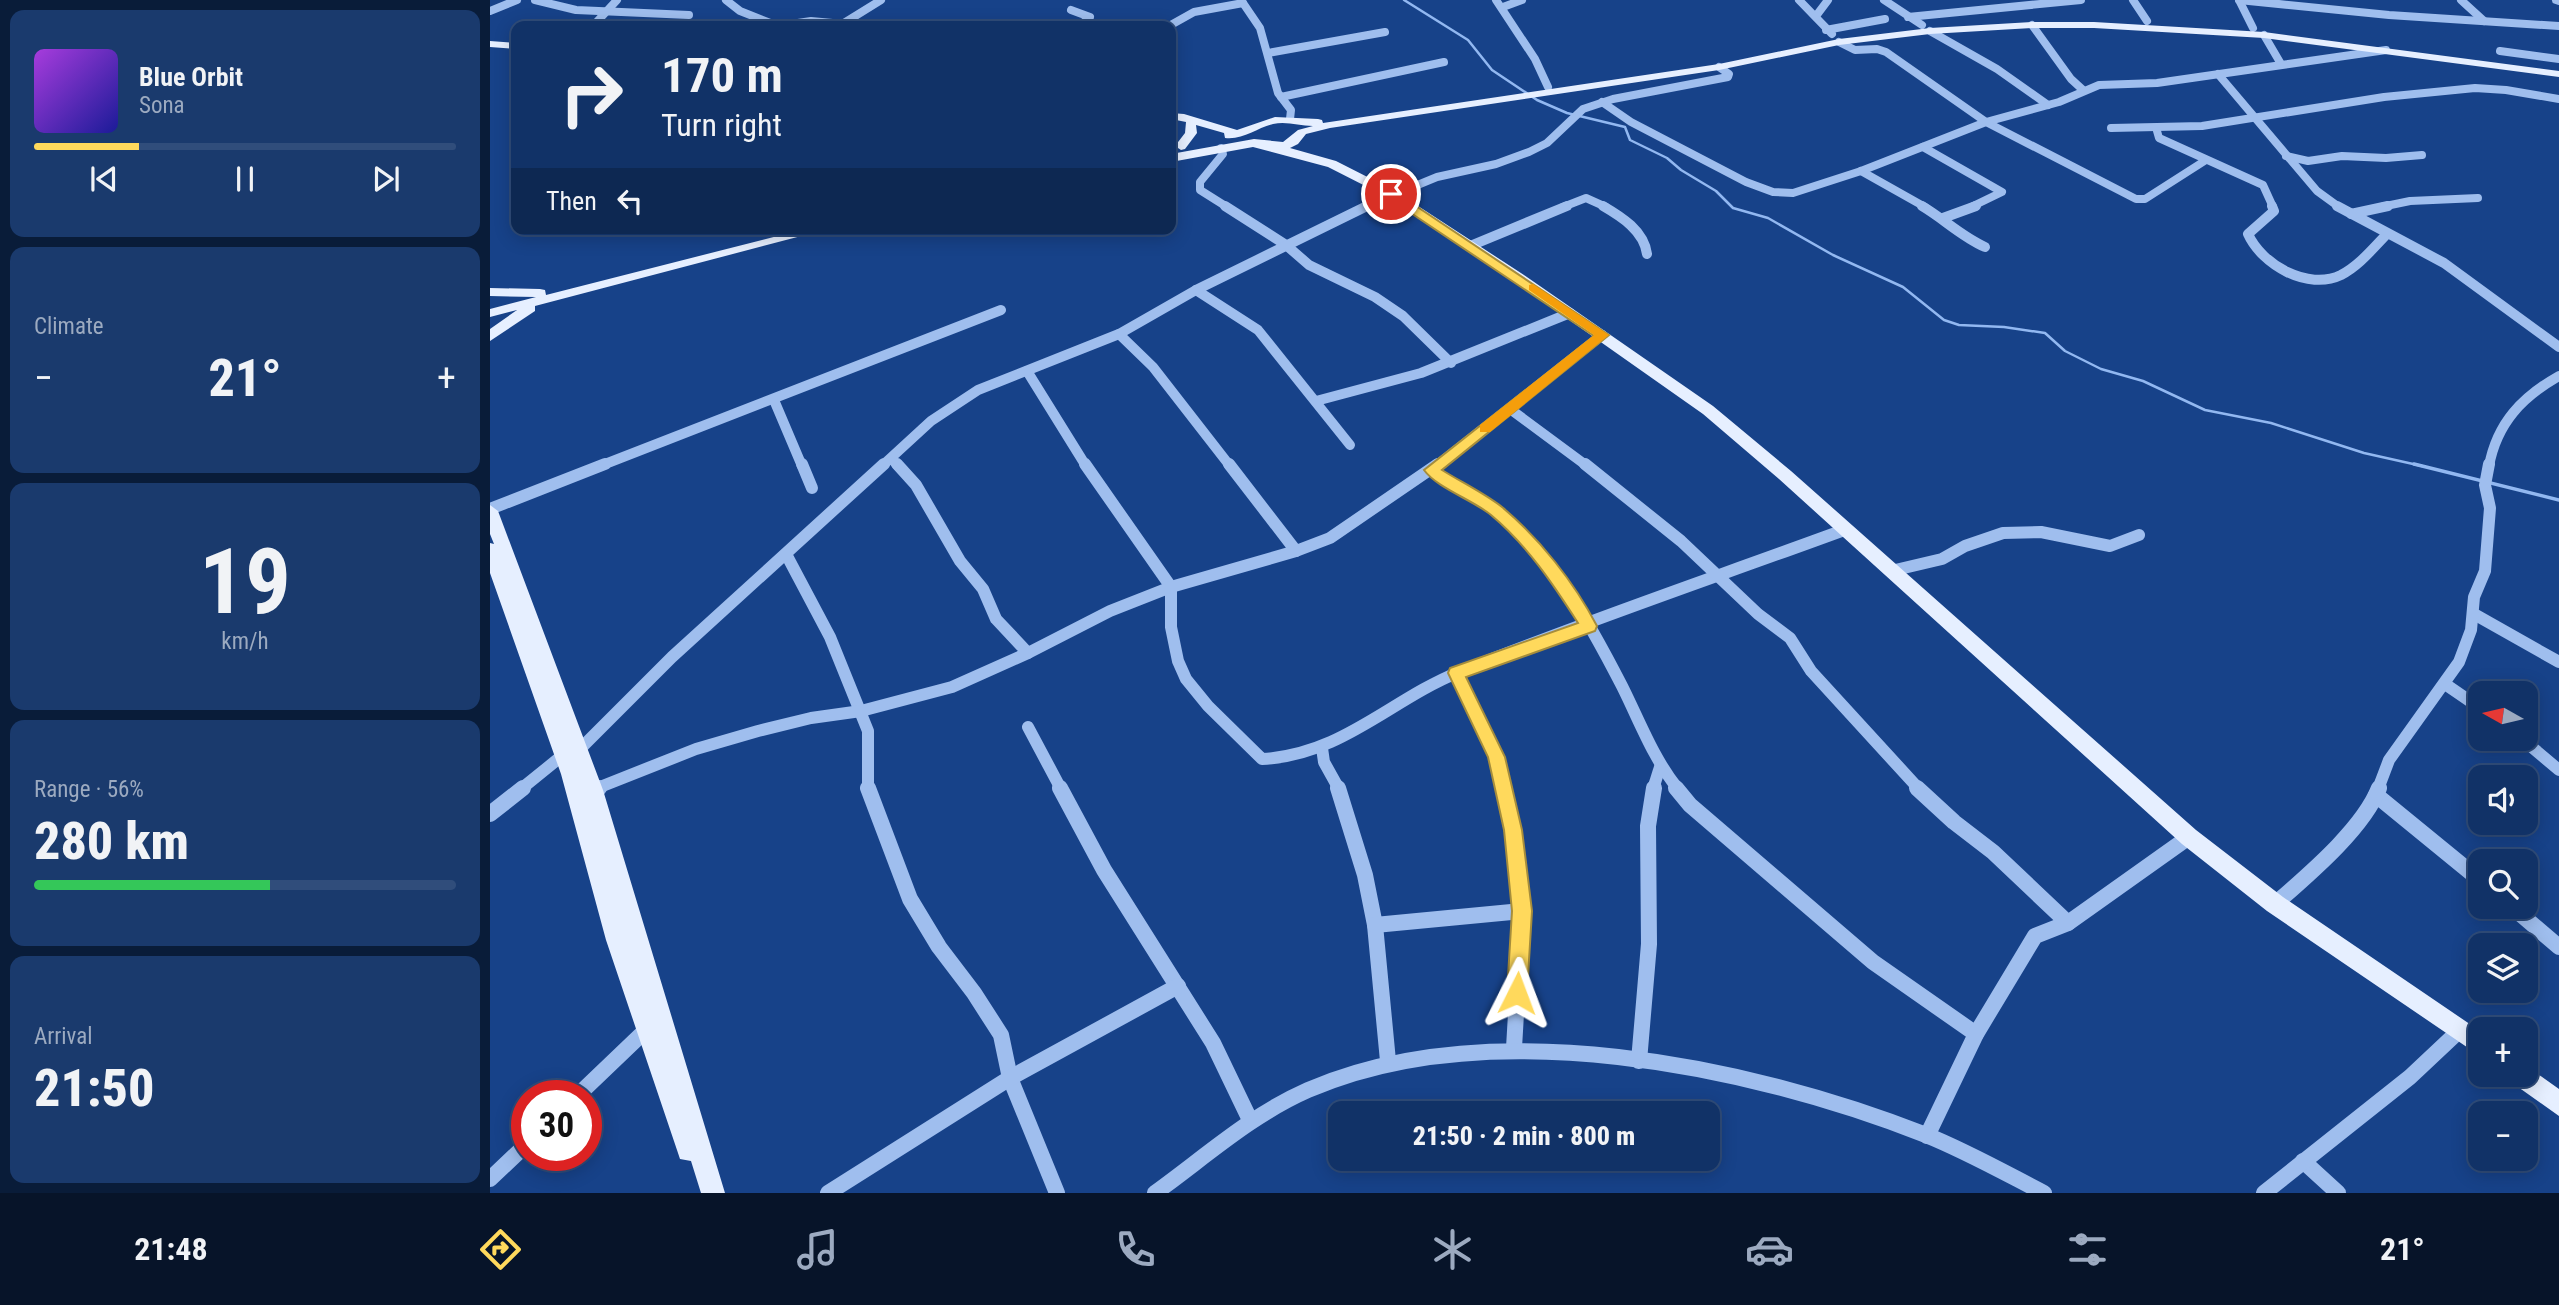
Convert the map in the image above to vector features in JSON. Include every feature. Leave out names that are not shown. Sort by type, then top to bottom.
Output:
[{"type":"main road","points":[[1548,89],[1834,36],[2012,19],[2147,20],[2253,28],[2559,69]]},
{"type":"main road","points":[[1926,28],[2032,25],[2150,27],[2264,35],[2559,74]]},
{"type":"main road","points":[[1275,147],[1295,125],[1719,67],[1834,36]]},
{"type":"main road","points":[[490,44],[511,46]]},
{"type":"main road","points":[[1176,157],[1236,140],[1262,122],[1330,125],[1512,94]]},
{"type":"main road","points":[[1176,116],[1236,140],[1314,152],[1391,194],[1570,313],[1708,410],[1785,475],[2189,837],[2275,904],[2468,1036]]},
{"type":"main road","points":[[1176,119],[1236,140],[1314,152]]},
{"type":"main road","points":[[1176,147],[1191,133],[1190,124]]},
{"type":"main road","points":[[1295,125],[1314,152]]},
{"type":"main road","points":[[1314,152],[1330,125]]},
{"type":"main road","points":[[1176,147],[1236,140]]},
{"type":"main road","points":[[490,305],[544,295],[779,235]]},
{"type":"main road","points":[[490,292],[561,296],[799,235]]},
{"type":"main road","points":[[490,313],[544,295]]},
{"type":"main road","points":[[490,336],[544,295]]},
{"type":"main road","points":[[490,510],[570,754],[571,774],[617,940],[646,1030],[705,1193]]},
{"type":"main road","points":[[490,549],[570,754],[593,790],[713,1193]]},
{"type":"main road","points":[[2536,1087],[2559,1104]]},
{"type":"street","points":[[535,0],[576,10],[605,13],[688,15]]},
{"type":"street","points":[[598,21],[608,6],[617,0]]},
{"type":"street","points":[[726,0],[740,11],[765,21]]},
{"type":"street","points":[[847,21],[881,0]]},
{"type":"street","points":[[1496,0],[1535,59],[1548,89]]},
{"type":"street","points":[[1503,7],[1522,0]]},
{"type":"street","points":[[1799,0],[1834,36],[1855,50],[1877,49],[1886,52],[1986,122],[2139,199],[2145,199],[2206,160]]},
{"type":"street","points":[[1816,16],[1828,0]]},
{"type":"street","points":[[1884,0],[1997,69],[2048,106]]},
{"type":"street","points":[[1908,17],[2022,3],[2081,0]]},
{"type":"street","points":[[2133,0],[2147,20]]},
{"type":"street","points":[[2253,28],[2242,0],[2559,26]]},
{"type":"street","points":[[2461,0],[2484,21]]},
{"type":"street","points":[[490,11],[510,1]]},
{"type":"street","points":[[1174,21],[1211,7],[1242,1],[1260,28],[1281,97],[1295,125]]},
{"type":"street","points":[[1071,10],[1090,17],[1085,21]]},
{"type":"street","points":[[1834,36],[1885,19]]},
{"type":"street","points":[[2032,25],[2071,79],[2083,90]]},
{"type":"street","points":[[1268,53],[1385,32]]},
{"type":"street","points":[[2264,35],[2281,64]]},
{"type":"street","points":[[1602,102],[1630,122],[1763,189],[1793,192],[1861,171],[1986,122],[2048,106],[2083,90],[2110,83],[2157,83],[2386,50]]},
{"type":"street","points":[[2500,51],[2559,59]]},
{"type":"street","points":[[1281,97],[1444,62]]},
{"type":"street","points":[[490,814],[570,754],[672,657],[931,421],[960,400],[1119,334],[1196,290],[1391,194],[1437,177],[1496,164],[1529,152],[1547,143],[1583,109],[1602,102],[1728,77],[1729,74],[1719,67]]},
{"type":"street","points":[[2218,74],[2317,191],[2350,214],[2444,263],[2559,346]]},
{"type":"street","points":[[2111,128],[2157,131],[2319,110],[2384,96],[2451,89],[2494,88],[2559,99]]},
{"type":"street","points":[[2157,131],[2158,138],[2164,142],[2259,182],[2267,192],[2274,211],[2248,233],[2255,250],[2275,265],[2318,278],[2334,278],[2354,265],[2387,234]]},
{"type":"street","points":[[1236,140],[1200,182],[1200,190],[1286,245],[1309,265],[1375,297],[1403,316],[1451,363]]},
{"type":"street","points":[[1923,146],[2002,194],[1943,218]]},
{"type":"street","points":[[2286,156],[2308,161],[2342,156],[2386,158],[2421,155]]},
{"type":"street","points":[[1861,171],[1943,218],[1967,239],[1985,247]]},
{"type":"street","points":[[1470,246],[1586,198],[1625,220],[1644,239],[1647,254]]},
{"type":"street","points":[[2350,214],[2410,201],[2478,198]]},
{"type":"street","points":[[1196,290],[1258,330],[1350,445]]},
{"type":"street","points":[[490,510],[1002,310]]},
{"type":"street","points":[[1315,401],[1352,390],[1379,386],[1451,363],[1570,313]]},
{"type":"street","points":[[1119,334],[1131,343],[1178,399],[1252,490],[1296,551]]},
{"type":"street","points":[[593,790],[696,749],[811,718],[862,711],[952,687],[1028,653],[1110,611],[1171,587],[1296,551],[1330,538],[1431,470],[1602,335]]},
{"type":"street","points":[[1027,371],[1093,477],[1171,587],[1171,627],[1178,661],[1186,679],[1208,706],[1262,759],[1281,758],[1302,752],[1323,755],[1456,673],[1844,530]]},
{"type":"street","points":[[2275,904],[2320,865],[2376,795],[2389,760],[2459,662],[2471,630],[2474,597],[2485,572],[2490,508],[2485,479],[2493,443],[2505,421],[2535,390],[2559,376]]},
{"type":"street","points":[[774,400],[812,488]]},
{"type":"street","points":[[1510,409],[1548,435],[1681,541],[1758,614],[1790,639],[1811,671],[1902,774],[2068,923]]},
{"type":"street","points":[[892,459],[916,485],[960,561],[983,589],[996,620],[1028,653]]},
{"type":"street","points":[[1431,470],[1494,509],[1516,528],[1555,573],[1589,626],[1622,686],[1660,767],[1690,805],[1873,962],[1976,1034]]},
{"type":"street","points":[[1891,571],[1942,559],[1965,546],[2003,533],[2041,532],[2110,546],[2139,535]]},
{"type":"street","points":[[786,554],[830,637],[862,711],[868,731],[868,790],[906,888],[939,947],[974,993],[1001,1035],[1010,1078],[1057,1193]]},
{"type":"street","points":[[2474,614],[2559,662]]},
{"type":"street","points":[[1456,673],[1496,757],[1504,782],[1518,860],[1522,911],[1514,1048]]},
{"type":"street","points":[[2445,684],[2468,700]]},
{"type":"street","points":[[1028,727],[1104,870],[1213,1043],[1250,1120]]},
{"type":"street","points":[[2536,751],[2559,770]]},
{"type":"street","points":[[1323,755],[1342,800],[1365,875],[1375,925],[1388,1061]]},
{"type":"street","points":[[1639,1061],[1649,971],[1646,839],[1650,792],[1660,767]]},
{"type":"street","points":[[2376,795],[2468,870]]},
{"type":"street","points":[[1927,1136],[1976,1034],[2035,936],[2068,923],[2189,837]]},
{"type":"street","points":[[1375,925],[1522,911]]},
{"type":"street","points":[[2526,919],[2559,947]]},
{"type":"street","points":[[828,1193],[1010,1078],[1178,986]]},
{"type":"street","points":[[594,1080],[646,1030]]},
{"type":"street","points":[[2264,1193],[2410,1077],[2460,1030]]},
{"type":"street","points":[[1155,1193],[1250,1120],[1306,1090],[1388,1061],[1424,1055],[1514,1048],[1565,1051],[1724,1075],[1818,1100],[1927,1136],[2044,1193]]},
{"type":"street","points":[[490,1179],[511,1159]]},
{"type":"street","points":[[2303,1161],[2338,1193]]},
{"type":"waterway","points":[[1404,0],[1468,40],[1492,70],[1537,100],[1567,113],[1625,127],[1630,140],[1667,158],[1681,170],[1716,191],[1733,208],[1768,218],[1833,255],[1903,287],[1944,320],[1959,325],[2004,327],[2045,333],[2065,351],[2101,369],[2143,381],[2205,410],[2271,423],[2364,453],[2422,466]]},
{"type":"waterway","points":[[2414,464],[2559,500]]},
{"type":"slow traffic","points":[[1485,429],[1602,335],[1533,288]]},
{"type":"route","points":[[1391,194],[1602,335],[1431,470],[1494,509],[1516,528],[1555,573],[1589,626],[1456,673],[1484,729],[1504,782],[1518,860],[1522,911],[1517,993]]}]
